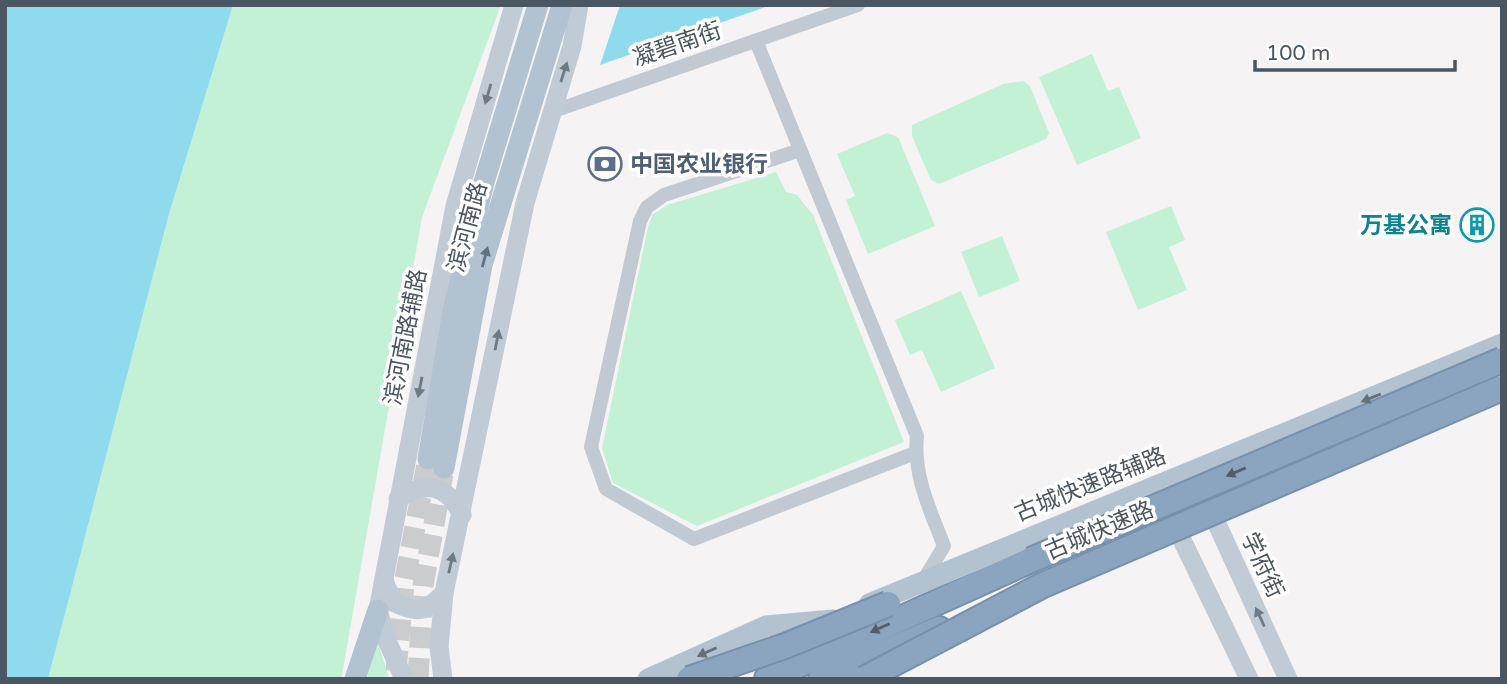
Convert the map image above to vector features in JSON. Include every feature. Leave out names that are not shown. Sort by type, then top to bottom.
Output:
[{"type":"highway","name":"古城快速路","points":[[689,679],[785,646],[888,604],[1031,560],[1502,360]]},
{"type":"highway","name":"古城快速路","points":[[862,677],[1041,586],[1502,388]]},
{"type":"highway","points":[[766,679],[1031,560]]},
{"type":"highway","points":[[821,679],[1041,586]]},
{"type":"main road","name":"滨河南路辅路","points":[[404,679],[385,636],[378,610],[455,206],[514,5]]},
{"type":"main road","name":"滨河南路","points":[[538,5],[484,182],[456,298],[436,463],[482,265],[562,5]]},
{"type":"main road","points":[[443,679],[439,647],[444,593],[525,203],[572,46],[579,5]]},
{"type":"main road","name":"古城快速路辅路","points":[[701,679],[923,581],[1502,344]]},
{"type":"main road","points":[[862,677],[1502,400]]},
{"type":"main road","name":"学府街","points":[[1193,471],[1288,679]]},
{"type":"main road","points":[[1156,485],[1184,537],[1249,679]]},
{"type":"main road","points":[[398,499],[413,488],[434,488],[453,497],[462,515]]},
{"type":"main road","points":[[384,580],[393,602],[412,611],[428,609],[444,593]]},
{"type":"main road","points":[[355,679],[378,610]]},
{"type":"main road","points":[[648,679],[766,626],[833,621]]},
{"type":"street","name":"凝碧南街","points":[[551,112],[858,5]]},
{"type":"street","points":[[756,41],[918,436],[915,453],[923,494],[944,545],[923,581]]},
{"type":"street","points":[[800,150],[664,195],[647,207],[640,221],[591,447],[606,489],[694,539],[915,453]]},
{"type":"green space","points":[[233,5],[501,5],[422,217],[342,675],[340,679],[48,679],[169,214]]},
{"type":"green space","points":[[1092,54],[1108,91],[1119,87],[1141,138],[1077,165],[1039,77]]},
{"type":"green space","points":[[1023,81],[1030,86],[1049,133],[1046,139],[939,184],[931,180],[912,136],[912,125],[1003,84]]},
{"type":"green space","points":[[887,133],[898,137],[935,226],[868,254],[846,200],[855,196],[837,154]]},
{"type":"green space","points":[[776,172],[786,192],[797,195],[813,215],[904,442],[697,526],[613,483],[602,448],[648,227],[652,215],[667,205]]},
{"type":"green space","points":[[1171,206],[1185,240],[1169,247],[1187,290],[1138,310],[1106,232]]},
{"type":"green space","points":[[1002,236],[1020,281],[979,297],[961,252]]},
{"type":"green space","points":[[961,291],[995,368],[941,392],[922,350],[910,355],[895,320]]},
{"type":"green space","points":[[377,639],[389,679],[367,679]]},
{"type":"water","points":[[5,5],[233,5],[169,214],[48,679],[5,679]]},
{"type":"water","points":[[620,5],[771,5],[600,65]]},
{"type":"tunnel","points":[[396,671],[404,584],[428,459]]},
{"type":"tunnel","points":[[418,679],[423,586],[444,468]]},
{"type":"place","name":"中国农业银行","points":[[605,164]]},
{"type":"place","name":"万基公寓","points":[[1477,225]]}]
